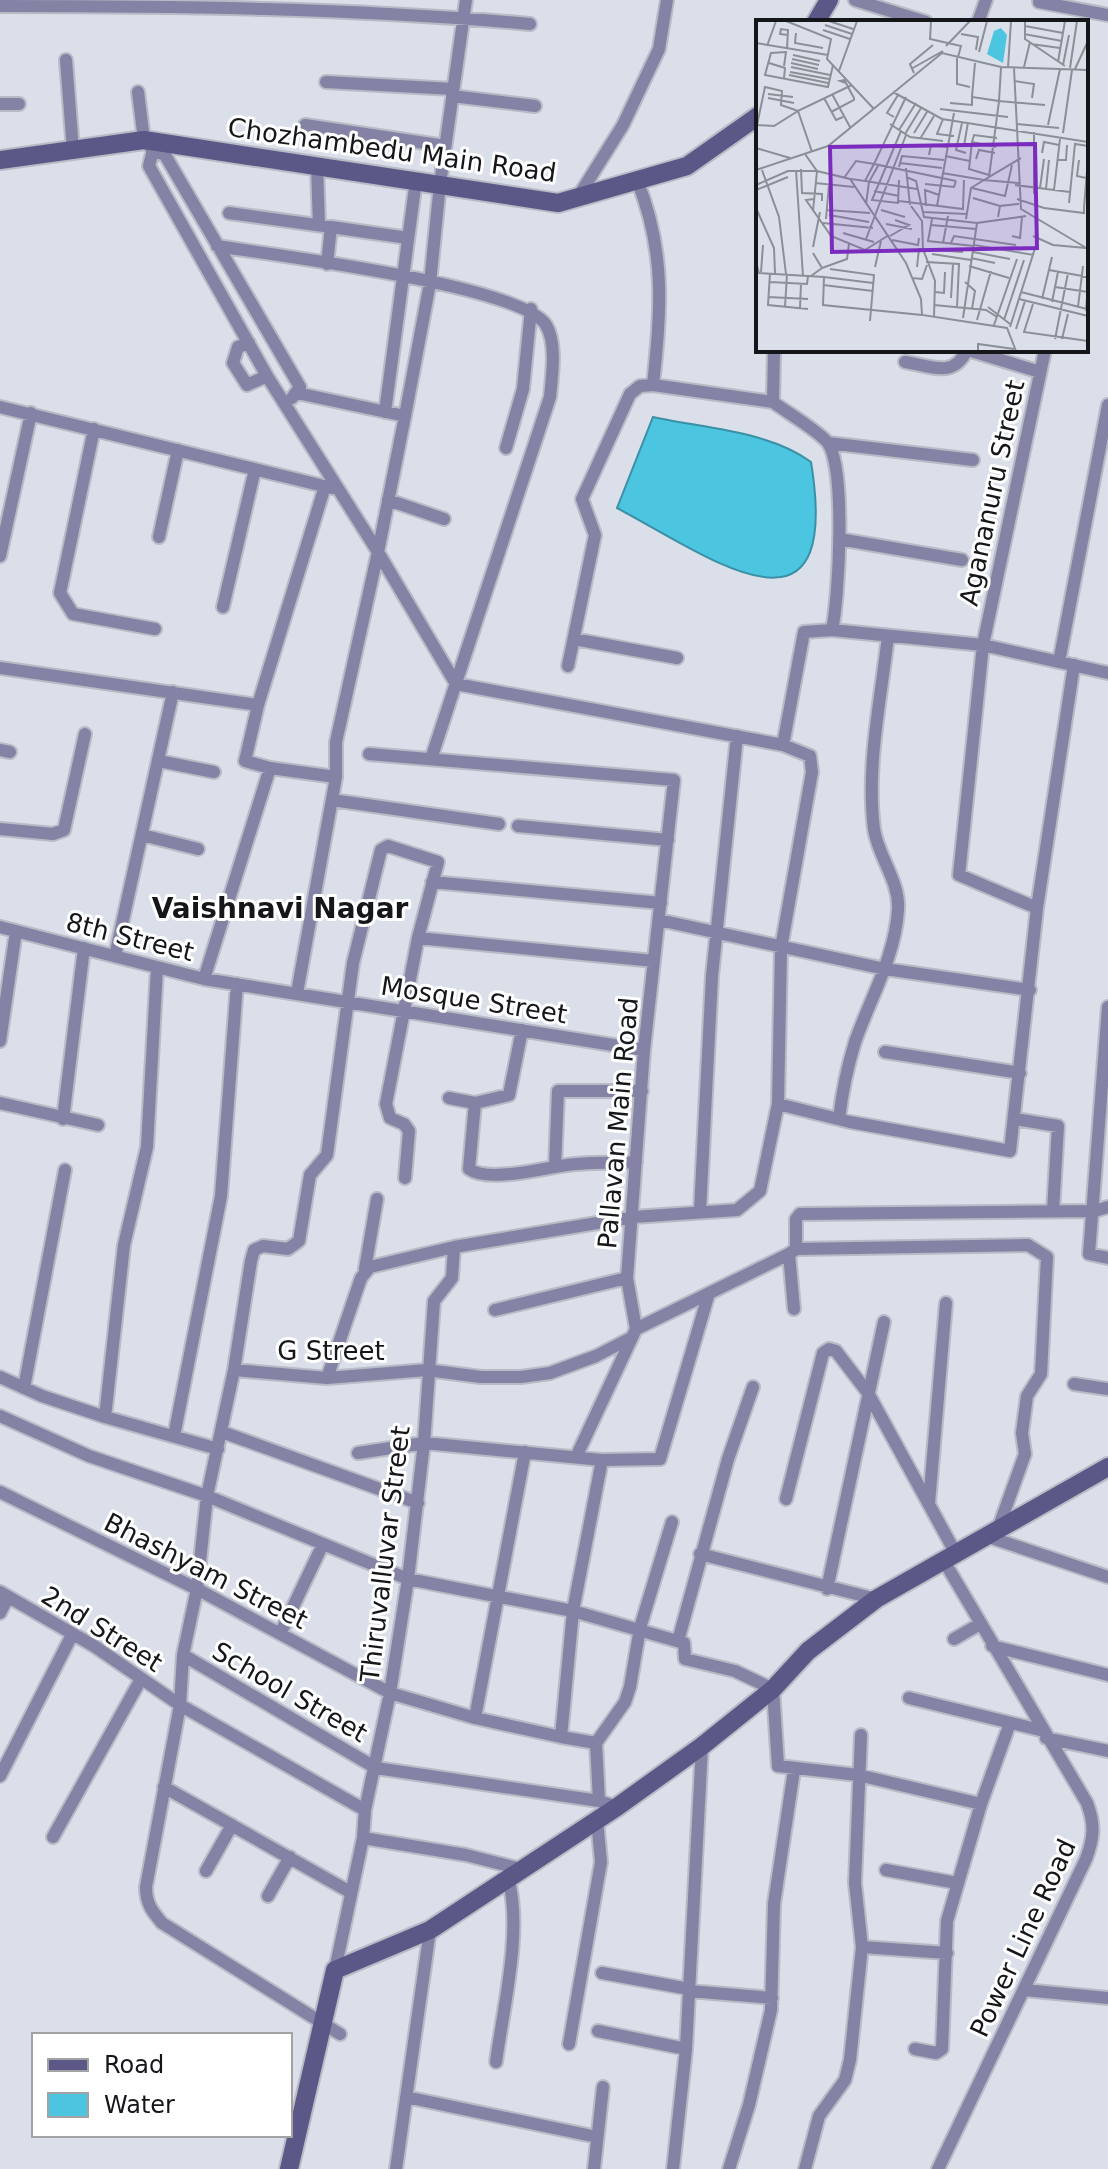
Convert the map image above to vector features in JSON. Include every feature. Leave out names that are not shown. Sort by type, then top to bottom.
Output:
[{"type":"street","points":[[297,993],[336,777],[336,742],[378,552],[430,283],[440,184],[466,0]]},
{"type":"street","points":[[578,197],[623,125],[659,49],[667,0]]},
{"type":"street","points":[[817,20],[829,0]]},
{"type":"street","points":[[855,0],[920,20]]},
{"type":"street","points":[[979,20],[986,0]]},
{"type":"street","points":[[1039,2],[1108,15]]},
{"type":"street","points":[[0,6],[236,5],[530,24]]},
{"type":"street","points":[[66,60],[73,150]]},
{"type":"street","points":[[326,82],[452,93],[535,106]]},
{"type":"street","points":[[138,92],[149,166],[267,376],[378,552],[456,684],[783,745],[810,756],[812,772],[781,948],[778,1104],[760,1191],[737,1210],[633,1217],[454,1247],[365,1269]]},
{"type":"street","points":[[0,104],[19,104]]},
{"type":"street","name":"Chozhambedu Main Road","points":[[0,160],[73,150],[148,145],[416,180],[558,203],[687,166],[756,117]]},
{"type":"street","points":[[305,125],[445,146]]},
{"type":"street","points":[[148,145],[165,155],[300,387],[287,400],[282,399]]},
{"type":"street","points":[[317,166],[327,264]]},
{"type":"street","points":[[385,412],[416,180]]},
{"type":"street","points":[[637,180],[652,218],[660,270],[661,311],[653,385]]},
{"type":"street","points":[[229,213],[408,238]]},
{"type":"street","points":[[183,227],[200,214]]},
{"type":"street","points":[[217,246],[463,288],[531,309],[547,326],[553,373],[550,397],[431,759],[369,754]]},
{"type":"street","points":[[506,448],[523,389],[531,309]]},
{"type":"street","points":[[249,343],[238,347],[233,363],[247,385],[267,376]]},
{"type":"street","points":[[773,402],[774,352]]},
{"type":"street","points":[[905,362],[952,369],[960,365],[967,352]]},
{"type":"street","points":[[975,352],[1040,372]]},
{"type":"street","name":"Agananuru Street","points":[[1037,908],[959,875],[983,645],[1045,352]]},
{"type":"street","points":[[568,666],[595,535],[582,499],[630,394],[640,386],[653,385],[773,402],[828,443],[973,460]]},
{"type":"street","points":[[297,393],[405,416]]},
{"type":"street","points":[[1059,662],[1108,405]]},
{"type":"street","points":[[0,407],[339,490]]},
{"type":"street","points":[[0,556],[31,413]]},
{"type":"street","points":[[94,429],[60,593],[73,614],[155,629]]},
{"type":"street","points":[[828,443],[835,474],[839,539],[832,630]]},
{"type":"street","points":[[159,537],[178,450]]},
{"type":"street","points":[[223,607],[255,469]]},
{"type":"street","points":[[325,486],[244,757],[247,762],[270,768],[336,777]]},
{"type":"street","points":[[388,500],[444,519]]},
{"type":"street","points":[[839,539],[962,560]]},
{"type":"street","points":[[783,745],[804,632],[832,630],[983,645],[1108,673]]},
{"type":"street","points":[[839,1119],[844,1081],[856,1039],[885,969],[897,925],[898,895],[874,834],[873,789],[888,636]]},
{"type":"street","points":[[574,639],[677,658]]},
{"type":"street","points":[[778,1104],[839,1119],[1010,1151],[1037,908],[1074,665]]},
{"type":"street","points":[[0,668],[258,705]]},
{"type":"street","points":[[115,956],[173,692]]},
{"type":"street","points":[[0,829],[53,834],[64,830],[85,734]]},
{"type":"street","points":[[700,1211],[717,930],[737,736]]},
{"type":"street","name":"Pallavan Main Road","points":[[431,759],[674,780],[644,1050],[627,1278],[633,1334]]},
{"type":"street","points":[[159,761],[214,772]]},
{"type":"street","points":[[204,979],[238,879],[270,768]]},
{"type":"street","points":[[332,800],[499,824]]},
{"type":"street","points":[[518,826],[668,840]]},
{"type":"street","points":[[142,835],[198,849]]},
{"type":"street","points":[[340,2034],[162,1923],[146,1902],[146,1887],[180,1705],[183,1655],[197,1589],[207,1496],[234,1370],[254,1250],[263,1246],[288,1249],[296,1246],[310,1175],[327,1155],[347,1001],[381,850],[388,846],[435,858],[438,866],[418,938],[386,1104],[390,1118],[404,1124],[409,1131],[405,1178]]},
{"type":"street","points":[[432,882],[661,903]]},
{"type":"street","points":[[659,920],[717,930],[781,948],[885,969],[1030,990]]},
{"type":"street","name":"8th Street","points":[[0,927],[204,979],[297,993]]},
{"type":"street","points":[[0,1041],[16,931]]},
{"type":"street","points":[[418,938],[654,961]]},
{"type":"street","points":[[63,1119],[84,948]]},
{"type":"street","points":[[105,1417],[124,1245],[147,1147],[157,968]]},
{"type":"street","points":[[174,1436],[221,1196],[237,984]]},
{"type":"street","name":"Mosque Street","points":[[297,993],[644,1050]]},
{"type":"street","points":[[1108,1007],[1101,1209],[1089,1254],[1108,1258]]},
{"type":"street","points":[[449,1098],[475,1103],[509,1095],[522,1030]]},
{"type":"street","points":[[885,1052],[1020,1073]]},
{"type":"street","points":[[555,1167],[558,1091],[642,1091]]},
{"type":"street","points":[[0,1103],[98,1125]]},
{"type":"street","points":[[475,1103],[468,1164],[472,1172],[511,1173],[636,1162]]},
{"type":"street","points":[[1015,1119],[1058,1126],[1053,1211]]},
{"type":"street","points":[[24,1388],[65,1170]]},
{"type":"street","points":[[327,1378],[365,1269],[377,1199]]},
{"type":"street","points":[[794,1309],[793,1251],[796,1219],[800,1214],[1101,1209]]},
{"type":"street","points":[[793,1251],[1028,1245],[1047,1257],[1041,1374],[1027,1396],[1022,1433],[1025,1454],[992,1532]]},
{"type":"street","name":"Thiruvalluvar Street","points":[[335,1970],[363,1838],[365,1810],[390,1693],[408,1579],[424,1443],[434,1301],[452,1278],[454,1247]]},
{"type":"street","name":"G Street","points":[[234,1370],[327,1378],[427,1370],[481,1377],[550,1373],[596,1356],[709,1293],[793,1251]]},
{"type":"street","points":[[495,1310],[627,1278]]},
{"type":"street","points":[[358,1453],[424,1443],[577,1455],[602,1460],[660,1459],[709,1293]]},
{"type":"street","points":[[929,1503],[946,1303]]},
{"type":"street","points":[[827,1589],[884,1322]]},
{"type":"street","points":[[577,1455],[633,1334]]},
{"type":"street","name":"Power Line Road","points":[[786,1499],[823,1353],[829,1349],[836,1351],[868,1393],[929,1503],[949,1557],[980,1624],[1087,1803],[1093,1837],[938,2169]]},
{"type":"street","points":[[0,1377],[105,1417],[218,1449]]},
{"type":"street","points":[[1074,1384],[1108,1389]]},
{"type":"street","points":[[678,1641],[700,1554],[753,1387]]},
{"type":"street","points":[[0,1416],[89,1456],[207,1496],[408,1579],[498,1595],[640,1628],[684,1643],[685,1659],[735,1671],[773,1689]]},
{"type":"street","points":[[222,1432],[418,1503]]},
{"type":"street","points":[[475,1718],[525,1452]]},
{"type":"street","points":[[561,1737],[573,1611],[602,1460]]},
{"type":"street","points":[[289,2169],[335,1970],[430,1930],[597,1820],[608,1804],[702,1746],[773,1689],[808,1651],[876,1599],[1108,1467]]},
{"type":"street","name":"Bhashyam Street","points":[[0,1492],[281,1632],[390,1693],[475,1718],[596,1743]]},
{"type":"street","points":[[608,1804],[596,1743],[625,1702],[640,1628],[672,1522]]},
{"type":"street","points":[[992,1532],[1108,1577]]},
{"type":"street","points":[[281,1632],[323,1544]]},
{"type":"street","points":[[700,1554],[827,1589],[876,1599]]},
{"type":"street","points":[[0,1613],[4,1594]]},
{"type":"street","name":"2nd Street","points":[[4,1594],[180,1705],[365,1810]]},
{"type":"street","points":[[954,1639],[980,1624]]},
{"type":"street","points":[[0,1776],[72,1635]]},
{"type":"street","points":[[992,1646],[1108,1675]]},
{"type":"street","name":"School Street","points":[[183,1655],[376,1768]]},
{"type":"street","points":[[53,1837],[141,1679]]},
{"type":"street","points":[[773,1689],[778,1766],[858,1775],[981,1804]]},
{"type":"street","points":[[909,1698],[1108,1751]]},
{"type":"street","points":[[915,2049],[936,2053],[942,2049],[947,1921],[981,1804],[1010,1723]]},
{"type":"street","points":[[805,2169],[819,2116],[848,2071],[862,1947],[855,1883],[861,1735]]},
{"type":"street","points":[[673,2169],[686,2049],[702,1746]]},
{"type":"street","points":[[376,1768],[608,1804]]},
{"type":"street","points":[[729,2169],[749,2105],[772,1998],[774,1904],[794,1770]]},
{"type":"street","points":[[164,1787],[350,1892]]},
{"type":"street","points":[[569,2044],[601,1862],[597,1820]]},
{"type":"street","points":[[206,1871],[232,1825]]},
{"type":"street","points":[[1093,1837],[1108,1841]]},
{"type":"street","points":[[363,1838],[466,1855],[514,1874]]},
{"type":"street","points":[[268,1896],[290,1857]]},
{"type":"street","points":[[886,1870],[957,1883]]},
{"type":"street","points":[[496,2062],[514,1874]]},
{"type":"street","points":[[396,2169],[430,1930]]},
{"type":"street","points":[[862,1947],[947,1953]]},
{"type":"street","points":[[602,1973],[689,1990],[772,1998]]},
{"type":"street","points":[[1024,1990],[1108,1998]]},
{"type":"street","points":[[598,2031],[686,2049]]},
{"type":"street","points":[[594,2169],[603,2087]]},
{"type":"street","points":[[406,2097],[597,2137]]},
{"type":"water","points":[[653,417],[756,437],[776,443],[811,462],[816,522],[807,559],[788,575],[760,576],[727,566],[690,549],[617,508]]},
{"type":"district","name":"Vaishnavi Nagar","points":[[280,908]]}]
